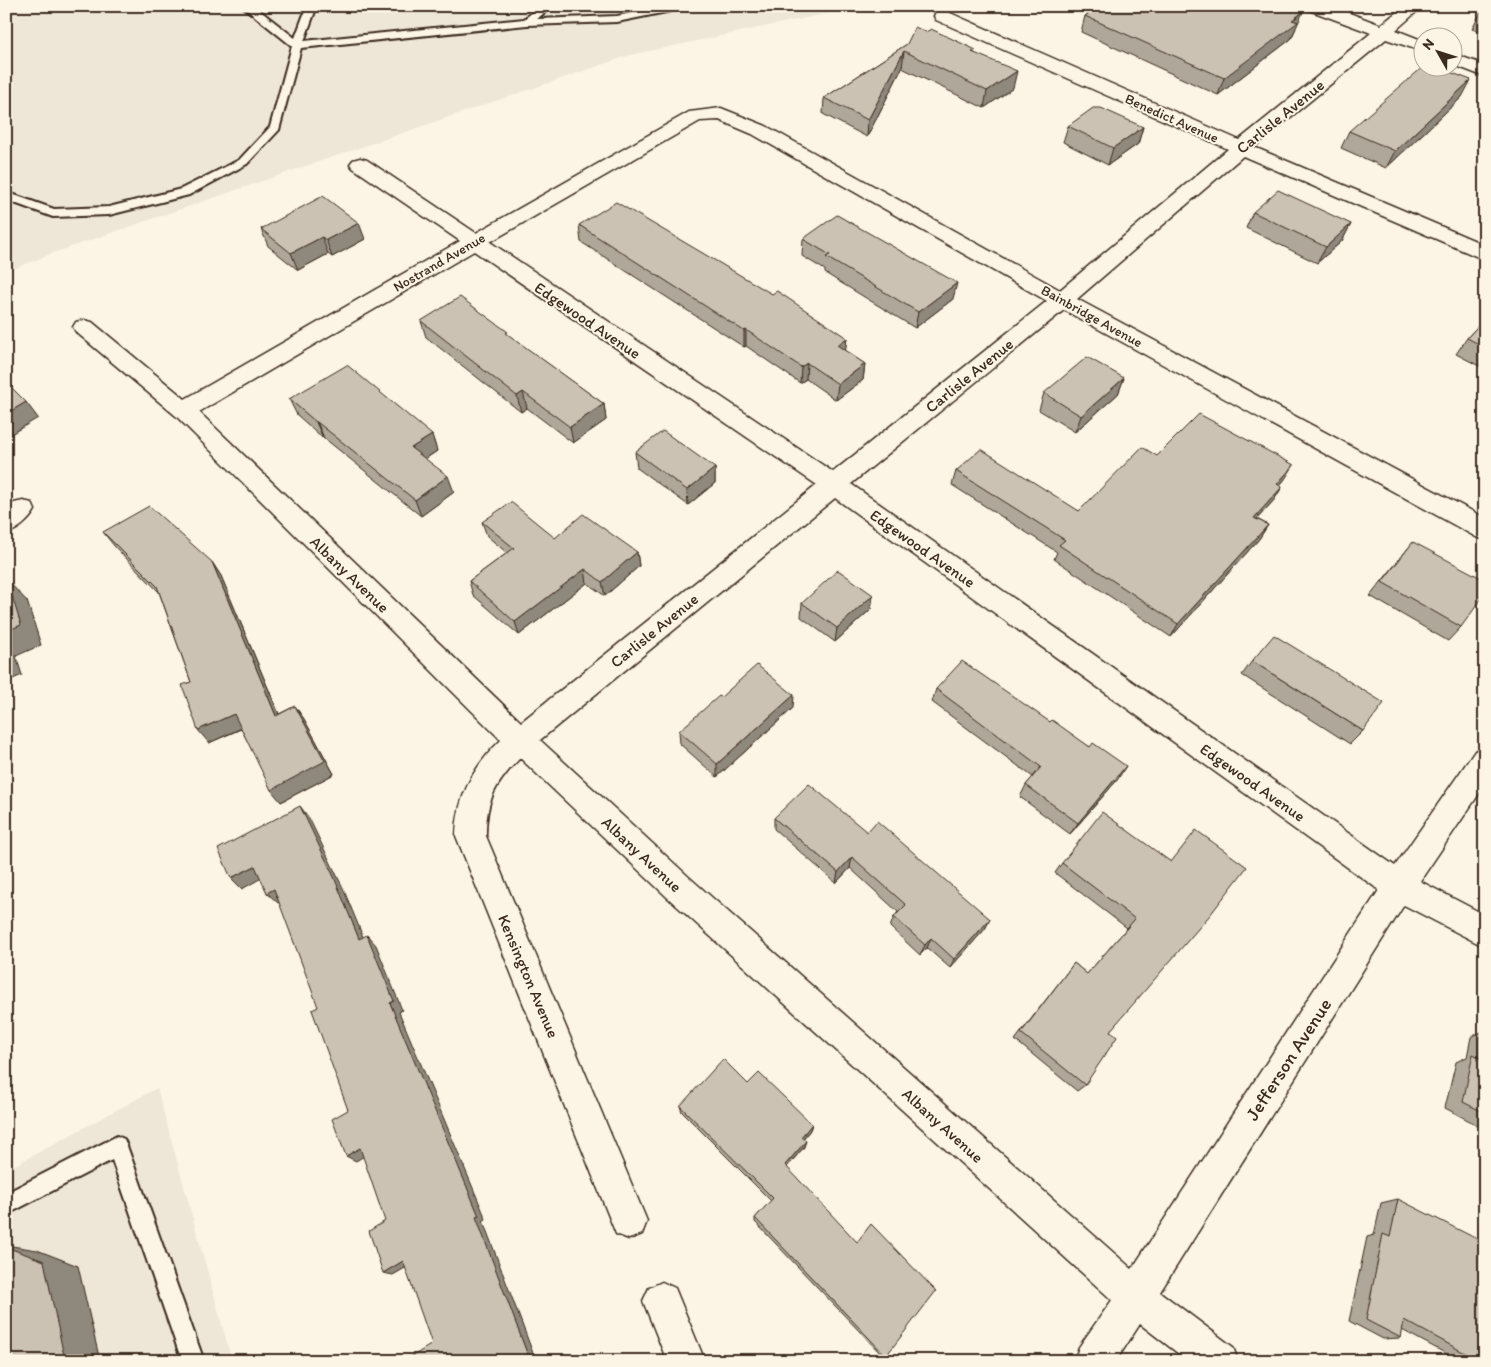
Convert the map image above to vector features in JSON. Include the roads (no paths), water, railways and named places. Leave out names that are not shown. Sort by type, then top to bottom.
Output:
[{"type":"street","points":[[1315,6],[1414,44]]},
{"type":"street","name":"Carlisle Avenue","points":[[520,740],[1062,300],[1241,148],[1415,6]]},
{"type":"street","name":"Benedict Avenue","points":[[942,16],[1485,253]]},
{"type":"street","points":[[1464,63],[1485,72]]},
{"type":"street","name":"Bainbridge Avenue","points":[[696,116],[721,114],[759,130],[1062,300],[1485,530]]},
{"type":"street","name":"Nostrand Avenue","points":[[184,410],[290,347],[696,116]]},
{"type":"street","name":"Edgewood Avenue","points":[[360,164],[474,243],[833,484],[1399,886],[1485,932]]},
{"type":"street","name":"Albany Avenue","points":[[84,327],[184,410],[520,740],[679,888],[1136,1298],[1219,1361]]},
{"type":"street","name":"Kensington Avenue","points":[[520,740],[487,773],[470,819],[471,836],[629,1221]]},
{"type":"street","name":"Jefferson Avenue","points":[[1093,1361],[1136,1298],[1399,886],[1485,760]]},
{"type":"street","points":[[662,1301],[686,1361]]},
{"type":"lane","points":[[247,6],[297,45],[527,22],[617,20],[681,6]]},
{"type":"lane","points":[[6,196],[53,213],[109,211],[185,192],[243,162],[275,128],[297,45],[312,6]]},
{"type":"lane","points":[[527,22],[547,6]]},
{"type":"lane","points":[[6,1206],[117,1146],[193,1361]]}]
